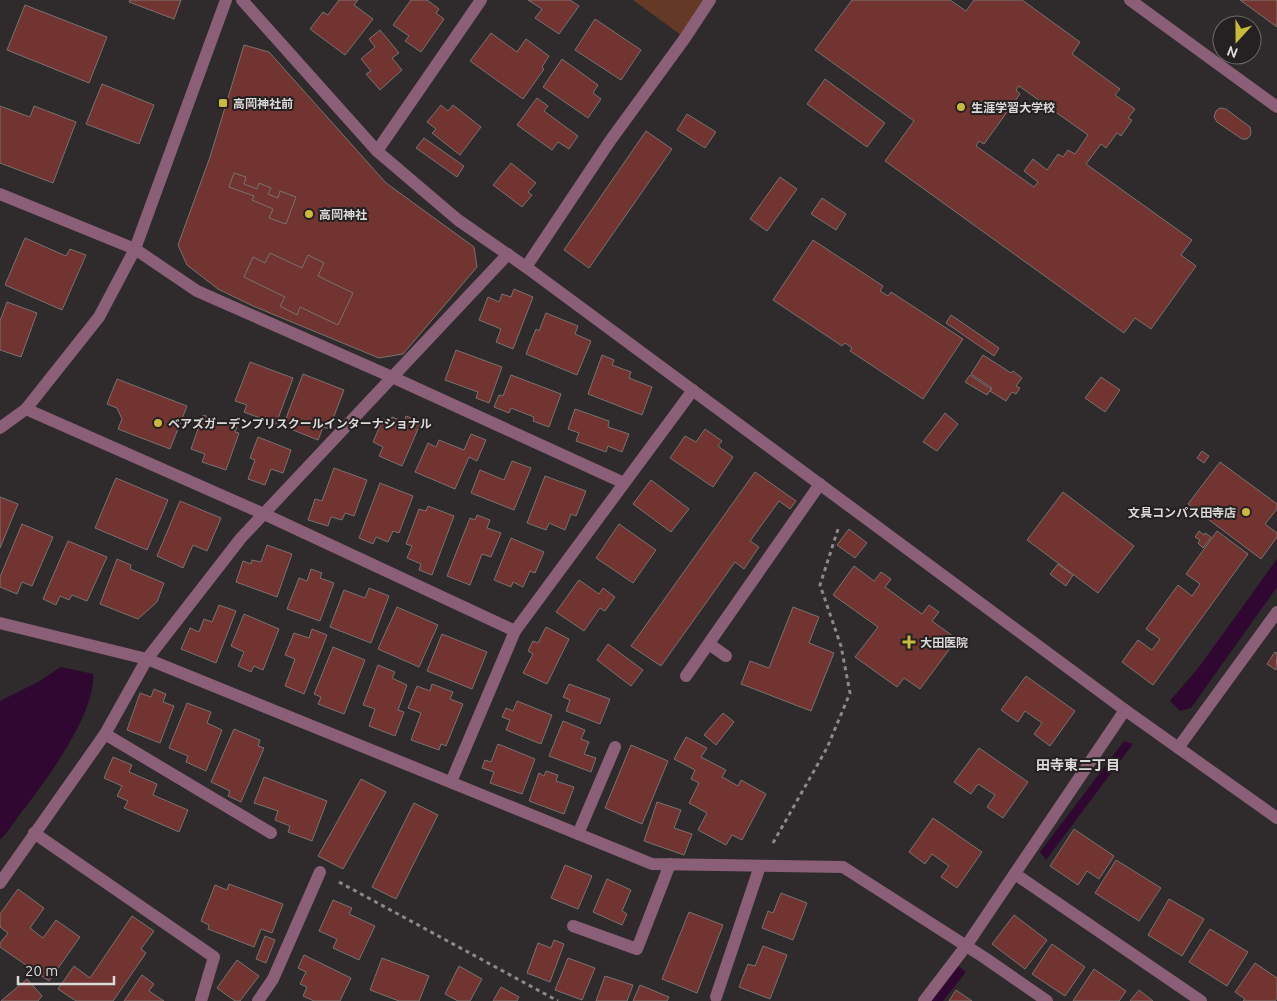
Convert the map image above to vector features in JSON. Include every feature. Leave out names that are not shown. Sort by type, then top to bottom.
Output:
[{"type":"street","points":[[0,428],[26,409],[99,317],[135,248],[226,0]]},
{"type":"street","points":[[242,0],[377,151],[458,220],[526,267],[1125,710],[1277,818]]},
{"type":"street","points":[[377,151],[481,0]]},
{"type":"street","points":[[526,267],[610,141],[685,38],[710,0]]},
{"type":"street","points":[[1130,0],[1277,107]]},
{"type":"street","points":[[0,194],[135,248],[197,291],[392,377],[624,483]]},
{"type":"street","points":[[0,883],[105,734],[147,659],[241,538],[508,254]]},
{"type":"street","points":[[451,782],[515,631],[693,390]]},
{"type":"street","points":[[26,409],[264,514],[515,631]]},
{"type":"street","points":[[686,676],[820,484]]},
{"type":"street","points":[[1178,748],[1277,612]]},
{"type":"street","points":[[0,623],[147,659],[652,864],[843,867],[1047,1001]]},
{"type":"street","points":[[709,644],[726,656]]},
{"type":"street","points":[[924,1001],[966,946],[1125,710]]},
{"type":"street","points":[[105,734],[272,833]]},
{"type":"street","points":[[578,834],[615,747]]},
{"type":"street","points":[[34,833],[214,957],[201,1001]]},
{"type":"street","points":[[573,926],[637,948],[670,864]]},
{"type":"street","points":[[716,997],[760,866]]},
{"type":"street","points":[[258,1001],[273,979],[320,872]]},
{"type":"street","points":[[1015,874],[1201,1001]]},
{"type":"path","points":[[760,866],[827,748],[850,693],[841,646],[820,585],[846,504]]},
{"type":"path","points":[[320,872],[558,1001]]},
{"type":"shaded area","points":[[633,0],[710,0],[685,38]]},
{"type":"shaded area","points":[[1277,559],[1277,587],[1191,708],[1180,711],[1170,701],[1199,667]]},
{"type":"shaded area","points":[[61,667],[93,674],[92,690],[87,707],[79,726],[57,763],[0,840],[0,701],[38,682]]},
{"type":"shaded area","points":[[1124,741],[1133,744],[1046,860],[1040,852]]},
{"type":"shaded area","points":[[957,965],[966,972],[943,1001],[929,1001]]},
{"type":"building","points":[[130,0],[181,0],[174,19],[129,2]]},
{"type":"building","points":[[339,0],[358,0],[354,5],[373,19],[345,55],[310,29],[323,12],[328,15]]},
{"type":"building","points":[[411,0],[427,0],[439,9],[436,13],[444,19],[421,52],[405,41],[409,36],[393,25]]},
{"type":"building","points":[[528,0],[570,0],[579,6],[559,34],[535,18],[542,9]]},
{"type":"building","points":[[852,0],[950,0],[966,11],[974,0],[1022,0],[1080,42],[1072,54],[1120,89],[1115,95],[1135,109],[1128,118],[1132,120],[1121,136],[1117,133],[1106,148],[1101,144],[1086,164],[1192,240],[1181,255],[1196,266],[1151,329],[1135,318],[1124,333],[885,161],[914,121],[815,50]],"holes":[[[1019,86],[1088,135],[1075,154],[1068,150],[1063,157],[1058,154],[1047,170],[1033,159],[1024,171],[1038,182],[1034,187],[976,146],[979,141],[984,144],[1020,94],[1016,90]]]},
{"type":"building","points":[[1240,0],[1277,0],[1277,27]]},
{"type":"building","points":[[25,5],[107,37],[89,83],[7,50]]},
{"type":"building","points":[[595,19],[641,50],[621,80],[575,50]]},
{"type":"building","points":[[380,30],[399,53],[392,58],[402,70],[380,90],[366,74],[371,71],[361,59],[375,47],[369,39]]},
{"type":"building","points":[[491,33],[517,52],[526,39],[549,56],[542,67],[544,69],[523,99],[470,61]]},
{"type":"building","name":"高岡神社","points":[[244,45],[269,52],[386,183],[474,247],[477,267],[403,354],[379,358],[253,306],[218,289],[187,265],[178,245],[210,157]]},
{"type":"building","points":[[562,59],[598,85],[593,93],[601,99],[588,118],[543,87]]},
{"type":"building","points":[[825,79],[885,123],[867,147],[807,104]]},
{"type":"building","points":[[102,84],[154,105],[139,144],[86,124]]},
{"type":"building","points":[[537,98],[548,106],[544,111],[578,136],[569,149],[558,142],[552,150],[517,125]]},
{"type":"building","points":[[441,105],[448,111],[453,105],[481,127],[460,155],[432,133],[436,129],[427,122]]},
{"type":"building","points":[[0,106],[30,117],[34,106],[76,122],[53,183],[0,163]]},
{"type":"building","points":[[1220,108],[1226,109],[1250,127],[1250,136],[1247,139],[1242,139],[1217,122],[1214,117],[1216,111]]},
{"type":"building","points":[[687,114],[716,132],[705,148],[677,130]]},
{"type":"building","points":[[646,131],[672,149],[589,268],[564,250]]},
{"type":"building","points":[[424,138],[464,166],[457,177],[416,148]]},
{"type":"building","points":[[511,163],[536,183],[528,192],[532,195],[522,207],[493,185]]},
{"type":"building","points":[[234,173],[246,177],[244,184],[257,189],[259,183],[271,188],[268,194],[278,198],[280,191],[296,197],[286,224],[269,218],[273,209],[252,200],[254,196],[229,187]]},
{"type":"building","points":[[780,177],[797,189],[767,231],[750,219]]},
{"type":"building","points":[[822,198],[846,214],[836,230],[811,214]]},
{"type":"building","points":[[25,238],[66,256],[70,249],[86,255],[62,310],[5,285]]},
{"type":"building","points":[[813,240],[883,286],[880,291],[888,296],[891,292],[963,339],[923,399],[850,351],[852,348],[845,343],[842,346],[773,300]]},
{"type":"building","points":[[270,253],[302,268],[308,255],[324,263],[318,276],[353,293],[338,325],[300,307],[297,315],[280,306],[285,297],[244,277],[253,257],[265,263]]},
{"type":"building","points":[[514,289],[533,297],[513,349],[496,342],[501,329],[479,320],[488,297],[499,302],[502,294],[511,297]]},
{"type":"building","points":[[7,302],[37,313],[21,357],[0,350],[0,321]]},
{"type":"building","points":[[546,313],[578,326],[575,334],[591,341],[577,375],[526,354],[536,329],[539,331]]},
{"type":"building","points":[[951,315],[999,348],[994,356],[946,323]]},
{"type":"building","points":[[456,350],[502,367],[489,403],[476,398],[478,392],[445,380]]},
{"type":"building","points":[[602,355],[614,360],[612,365],[631,372],[629,378],[652,387],[642,415],[588,394]]},
{"type":"building","points":[[983,355],[1022,378],[1016,386],[1020,388],[1016,394],[1012,392],[1006,401],[990,391],[992,388],[971,374]]},
{"type":"building","points":[[250,362],[293,378],[276,424],[244,412],[247,405],[235,401]]},
{"type":"building","points":[[303,374],[344,390],[329,429],[323,427],[318,440],[283,426]]},
{"type":"building","points":[[511,375],[561,394],[549,427],[533,421],[534,417],[511,408],[509,413],[494,407],[499,395],[503,396]]},
{"type":"building","points":[[970,375],[991,389],[987,395],[965,382]]},
{"type":"building","points":[[1101,377],[1120,390],[1105,412],[1085,398]]},
{"type":"building","points":[[117,379],[187,406],[170,449],[118,429],[122,419],[117,408],[107,404]]},
{"type":"building","points":[[575,409],[609,421],[608,427],[629,434],[622,452],[608,446],[606,452],[576,441],[579,433],[568,429]]},
{"type":"building","points":[[945,413],[958,424],[937,451],[923,442]]},
{"type":"building","points":[[203,415],[237,427],[235,432],[239,433],[226,470],[202,462],[205,454],[191,449]]},
{"type":"building","points":[[406,416],[421,422],[402,466],[379,456],[383,447],[373,442],[383,419],[390,421],[392,417],[404,422]]},
{"type":"building","points":[[705,429],[722,441],[718,446],[733,457],[713,487],[670,458],[685,436],[696,442]]},
{"type":"building","points":[[471,434],[486,440],[477,461],[469,457],[455,489],[415,472],[428,443],[436,447],[439,440],[464,450]]},
{"type":"building","points":[[258,437],[291,450],[283,473],[271,469],[265,485],[248,479],[255,460],[250,458]]},
{"type":"building","points":[[1202,451],[1209,456],[1204,463],[1197,458]]},
{"type":"building","points":[[512,461],[531,468],[514,510],[471,493],[480,470],[504,480]]},
{"type":"building","points":[[1220,462],[1277,504],[1277,509],[1265,524],[1277,533],[1277,537],[1261,559],[1188,504]]},
{"type":"building","points":[[334,468],[367,480],[354,516],[345,513],[342,520],[331,517],[328,526],[308,520],[315,499],[322,501]]},
{"type":"building","points":[[755,472],[796,501],[790,509],[779,501],[750,541],[759,547],[744,569],[735,562],[661,666],[631,646]]},
{"type":"building","points":[[545,476],[586,491],[576,516],[571,514],[565,530],[549,523],[546,530],[527,523]]},
{"type":"building","points":[[116,478],[168,500],[147,550],[95,528]]},
{"type":"building","points":[[651,480],[689,509],[671,532],[633,504]]},
{"type":"building","points":[[380,483],[413,496],[399,533],[393,531],[388,542],[376,537],[373,544],[359,538]]},
{"type":"building","points":[[1063,492],[1134,546],[1098,593],[1027,540]]},
{"type":"building","points":[[0,497],[18,504],[0,548]]},
{"type":"building","points":[[180,501],[221,518],[207,551],[193,545],[183,568],[157,556]]},
{"type":"building","points":[[428,506],[454,516],[432,575],[419,570],[421,564],[407,558],[412,546],[406,544],[419,509],[426,511]]},
{"type":"building","points":[[477,515],[490,520],[487,528],[501,533],[491,557],[482,554],[470,585],[447,576],[470,518],[475,520]]},
{"type":"building","points":[[22,524],[53,537],[32,586],[22,582],[17,594],[0,587],[0,577]]},
{"type":"building","points":[[619,524],[656,550],[633,583],[596,558]]},
{"type":"building","points":[[849,529],[867,543],[855,558],[837,545]]},
{"type":"building","points":[[1199,531],[1211,537],[1203,548],[1198,543],[1200,540],[1195,537]]},
{"type":"building","points":[[1217,531],[1248,554],[1153,685],[1122,662],[1138,640],[1152,650],[1160,639],[1146,629],[1178,585],[1192,596],[1200,584],[1186,574]]},
{"type":"building","points":[[511,538],[544,552],[535,573],[530,571],[523,587],[513,582],[511,587],[494,580]]},
{"type":"building","points":[[68,541],[107,557],[87,601],[72,595],[69,600],[60,596],[56,605],[43,599]]},
{"type":"building","points":[[267,545],[292,554],[277,597],[236,582],[243,561],[251,564],[252,560],[261,562]]},
{"type":"building","points":[[117,559],[131,565],[130,569],[164,583],[157,602],[138,619],[100,604]]},
{"type":"building","points":[[1058,564],[1073,575],[1066,586],[1050,574]]},
{"type":"building","points":[[854,566],[874,581],[881,572],[891,579],[885,587],[922,614],[929,605],[939,612],[932,621],[957,639],[920,689],[904,678],[897,687],[855,657],[878,627],[833,595]]},
{"type":"building","points":[[311,569],[322,573],[320,578],[334,583],[320,621],[287,609],[299,578],[307,581]]},
{"type":"building","points":[[579,580],[599,594],[603,588],[615,597],[605,611],[600,608],[584,631],[556,612]]},
{"type":"building","points":[[369,588],[389,596],[371,643],[330,627],[344,590],[365,598]]},
{"type":"building","points":[[219,605],[236,611],[216,663],[181,649],[190,628],[199,632],[204,619],[212,622]]},
{"type":"building","points":[[397,607],[438,625],[419,667],[378,649]]},
{"type":"building","points":[[793,607],[819,617],[809,643],[834,653],[811,711],[741,684],[750,661],[769,668]]},
{"type":"building","points":[[244,614],[279,629],[263,670],[254,666],[251,672],[238,666],[244,652],[231,646]]},
{"type":"building","points":[[546,627],[569,639],[547,684],[523,673],[533,654],[528,651],[533,641],[538,643]]},
{"type":"building","points":[[312,629],[327,635],[304,694],[285,686],[295,659],[285,655],[294,633],[309,638]]},
{"type":"building","points":[[442,634],[487,652],[472,689],[427,671]]},
{"type":"building","points":[[608,644],[643,670],[631,686],[597,660]]},
{"type":"building","points":[[333,647],[365,660],[344,714],[318,704],[321,697],[314,694]]},
{"type":"building","points":[[1275,652],[1277,653],[1276,670],[1267,664]]},
{"type":"building","points":[[378,665],[395,672],[392,678],[407,685],[398,710],[404,712],[395,736],[369,726],[375,709],[363,705]]},
{"type":"building","points":[[1026,676],[1075,711],[1050,746],[1034,734],[1042,723],[1025,711],[1018,722],[1001,710]]},
{"type":"building","points":[[432,684],[453,692],[450,699],[463,704],[446,746],[441,744],[439,750],[411,740],[421,713],[408,708],[417,686],[430,691]]},
{"type":"building","points":[[569,684],[610,699],[600,724],[566,711],[570,700],[563,697]]},
{"type":"building","points":[[154,689],[166,694],[163,702],[174,706],[160,743],[127,730],[140,693],[151,697]]},
{"type":"building","points":[[517,701],[552,715],[541,744],[506,730],[510,720],[502,717],[506,708],[513,711]]},
{"type":"building","points":[[187,703],[211,712],[207,723],[222,730],[206,771],[186,762],[188,756],[169,748]]},
{"type":"building","points":[[723,713],[734,722],[716,745],[704,735]]},
{"type":"building","points":[[563,721],[585,730],[581,739],[589,742],[584,754],[596,758],[591,772],[549,756]]},
{"type":"building","points":[[234,729],[260,740],[258,746],[264,748],[241,802],[228,796],[230,791],[211,782]]},
{"type":"building","points":[[686,737],[707,748],[701,757],[726,770],[722,777],[738,786],[741,780],[766,794],[742,840],[732,835],[726,845],[698,830],[707,813],[689,803],[699,783],[691,779],[695,770],[674,759]]},
{"type":"building","points":[[498,744],[535,759],[522,794],[490,783],[494,772],[482,768],[485,760],[491,762]]},
{"type":"building","points":[[631,745],[668,761],[642,824],[605,808]]},
{"type":"building","points":[[979,748],[1028,782],[1003,818],[987,807],[995,795],[978,784],[971,794],[954,782]]},
{"type":"building","points":[[113,757],[132,765],[129,772],[157,784],[153,795],[188,810],[179,832],[124,808],[128,801],[117,796],[122,786],[104,778]]},
{"type":"building","points":[[546,771],[558,775],[556,781],[574,787],[564,814],[529,801],[539,773],[544,776]]},
{"type":"building","points":[[264,777],[327,801],[312,841],[288,832],[290,826],[275,820],[278,811],[254,803]]},
{"type":"building","points":[[361,779],[386,792],[343,869],[318,856]]},
{"type":"building","points":[[657,802],[681,810],[674,828],[692,834],[684,855],[644,841]]},
{"type":"building","points":[[414,803],[438,815],[396,899],[372,887]]},
{"type":"building","points":[[933,818],[982,852],[957,888],[941,877],[949,866],[932,854],[925,864],[909,852]]},
{"type":"building","points":[[1074,829],[1114,856],[1099,879],[1087,871],[1078,885],[1050,866]]},
{"type":"building","points":[[1116,860],[1161,888],[1139,921],[1095,893]]},
{"type":"building","points":[[565,865],[592,876],[578,909],[551,898]]},
{"type":"building","points":[[607,879],[631,890],[622,911],[627,914],[622,925],[593,912]]},
{"type":"building","points":[[229,884],[283,904],[272,933],[261,929],[254,947],[208,929],[209,925],[201,921],[215,885],[227,890]]},
{"type":"building","points":[[18,889],[44,908],[30,928],[43,938],[56,920],[80,937],[49,981],[0,947],[0,943],[8,933],[0,927],[0,914]]},
{"type":"building","points":[[781,893],[807,903],[793,940],[762,928],[768,911],[773,913]]},
{"type":"building","points":[[1169,899],[1204,919],[1182,956],[1148,935]]},
{"type":"building","points":[[333,900],[352,908],[349,914],[375,926],[359,960],[333,948],[337,939],[319,931]]},
{"type":"building","points":[[689,912],[723,925],[697,993],[662,979]]},
{"type":"building","points":[[1014,915],[1047,940],[1025,969],[992,944]]},
{"type":"building","points":[[132,916],[154,931],[141,949],[146,953],[113,1001],[76,1001],[58,989],[74,966],[90,978]]},
{"type":"building","points":[[1210,929],[1248,952],[1227,986],[1189,962]]},
{"type":"building","points":[[265,936],[275,940],[266,963],[256,959]]},
{"type":"building","points":[[554,940],[564,944],[550,982],[527,973],[538,943],[551,948]]},
{"type":"building","points":[[1052,944],[1085,967],[1065,996],[1032,974]]},
{"type":"building","points":[[763,946],[787,955],[770,999],[739,987],[748,964],[755,966]]},
{"type":"building","points":[[304,955],[351,978],[340,1001],[314,1001],[303,996],[307,987],[300,984],[306,972],[298,968]]},
{"type":"building","points":[[382,958],[429,976],[419,1001],[399,1001],[370,990]]},
{"type":"building","points":[[568,958],[595,968],[582,1000],[555,990]]},
{"type":"building","points":[[237,960],[259,976],[240,1001],[235,1001],[217,988]]},
{"type":"building","points":[[1255,963],[1277,978],[1277,998],[1275,1001],[1243,1001],[1245,999],[1235,992]]},
{"type":"building","points":[[459,966],[482,979],[470,1001],[458,1001],[445,994]]},
{"type":"building","points":[[1094,969],[1126,991],[1119,1001],[1073,1001]]},
{"type":"building","points":[[142,975],[154,984],[149,991],[164,1001],[124,1001]]},
{"type":"building","points":[[605,976],[633,985],[627,1001],[596,1001]]},
{"type":"building","points":[[27,979],[42,996],[38,1001],[1,1001]]},
{"type":"building","points":[[640,985],[669,997],[667,1001],[633,1001]]},
{"type":"building","points":[[501,987],[519,997],[517,1001],[493,1001]]},
{"type":"building","points":[[956,990],[972,1001],[949,1001]]},
{"type":"building","points":[[1139,990],[1153,1001],[1130,1001]]},
{"type":"place","name":"高岡神社前","points":[[223,103]]},
{"type":"place","name":"生涯学習大学校","points":[[961,107]]},
{"type":"place","name":"高岡神社","points":[[309,214]]},
{"type":"place","name":"ベアズガーデンプリスクールインターナショナル","points":[[158,423]]},
{"type":"place","name":"文具コンパス田寺店","points":[[1246,512]]},
{"type":"place","name":"大田医院","points":[[909,642]]},
{"type":"district","name":"田寺東二丁目","points":[[1078,765]]}]
